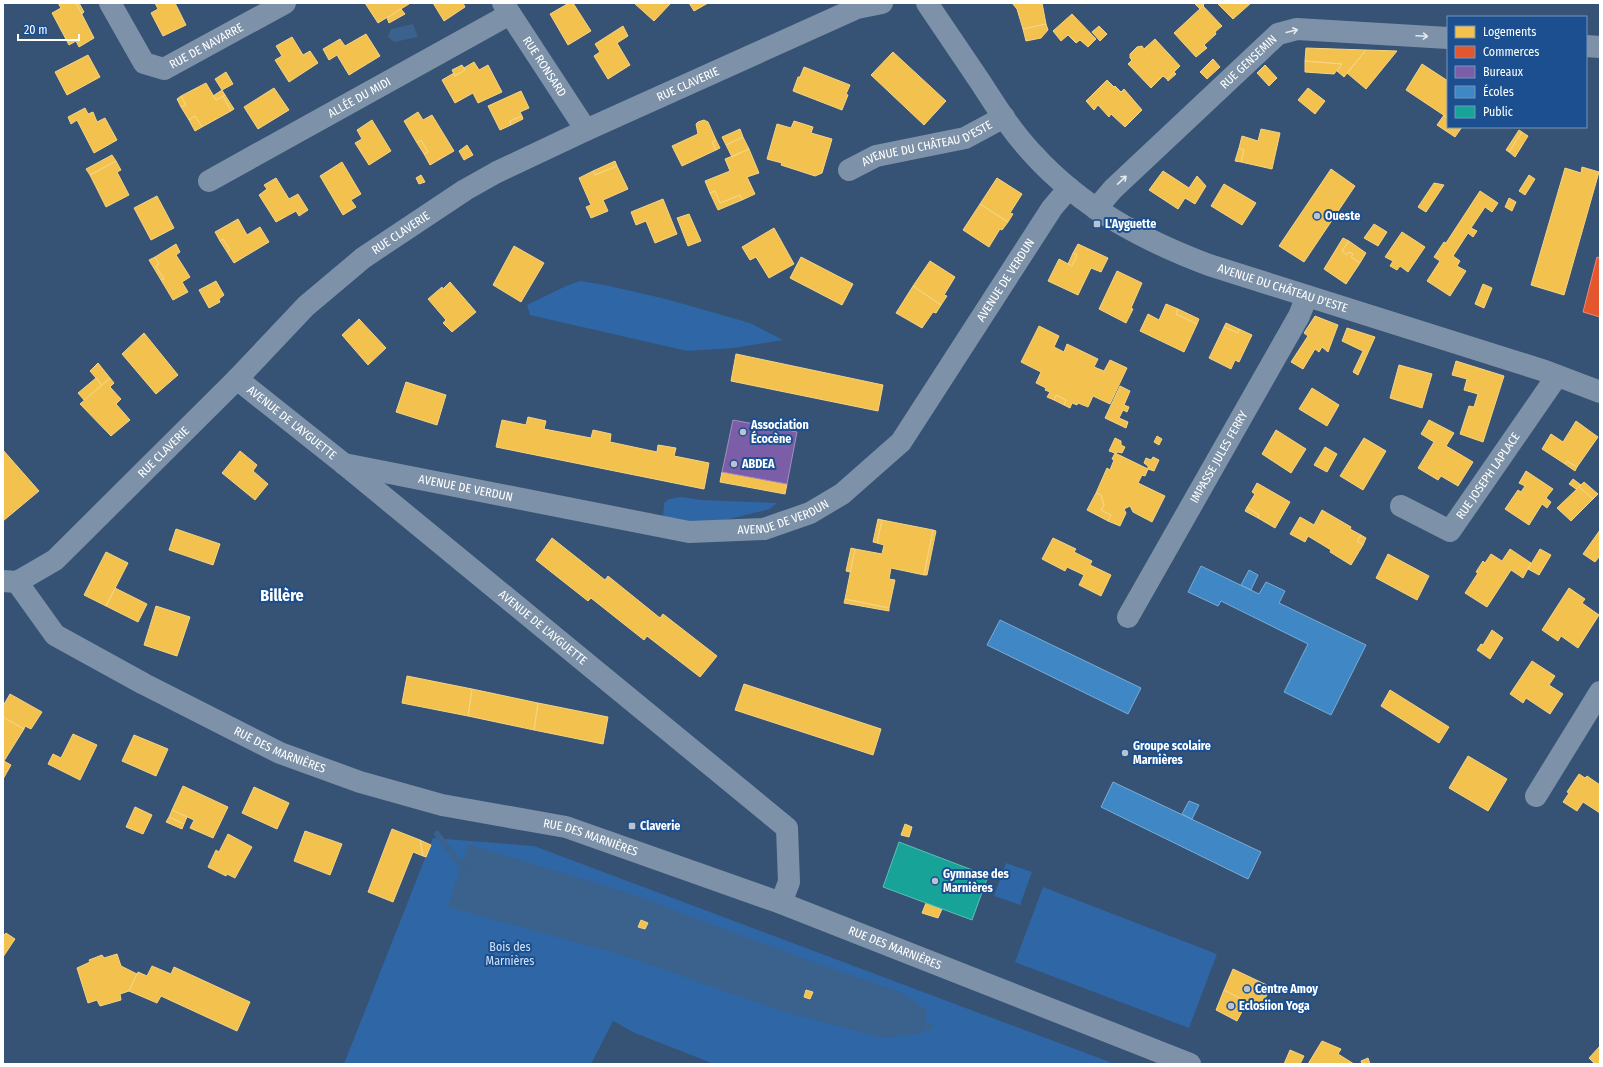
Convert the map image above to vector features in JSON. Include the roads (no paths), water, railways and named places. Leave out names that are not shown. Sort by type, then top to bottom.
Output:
[{"type":"street","name":"RUE DE NAVARRE","points":[[110,3],[144,63],[164,69],[285,3]]},
{"type":"street","name":"RUE CLAVERIE","points":[[10,582],[55,560],[237,380],[306,306],[363,258],[471,187],[497,172],[586,130],[857,8],[882,3]]},
{"type":"street","name":"AVENUE DU CHÂTEAU D'ESTE","points":[[927,3],[1004,117],[1034,155],[1069,188],[1096,209],[1119,224],[1178,253],[1209,265],[1530,366],[1600,392]]},
{"type":"street","name":"RUE RONSARD","points":[[507,8],[586,130]]},
{"type":"street","name":"ALLÉE DU MIDI","points":[[209,181],[507,8]]},
{"type":"street","name":"RUE GENSEMIN","points":[[1096,209],[1113,189],[1278,34],[1297,29],[1447,38]]},
{"type":"street","points":[[1587,46],[1600,46]]},
{"type":"street","name":"AVENUE DU CHÂTEAU D'ESTE","points":[[849,170],[876,156],[965,138],[1004,117]]},
{"type":"street","name":"AVENUE DE VERDUN","points":[[344,464],[689,532],[764,529],[804,515],[842,494],[901,442],[1052,208],[1069,188]]},
{"type":"street","name":"IMPASSE JULES FERRY","points":[[1128,617],[1299,316],[1307,296]]},
{"type":"street","name":"RUE JOSEPH LAPLACE","points":[[1401,506],[1450,531],[1557,376]]},
{"type":"street","name":"AVENUE DE L'AYGUETTE","points":[[237,380],[344,464],[787,828],[790,882],[781,903]]},
{"type":"street","name":"RUE DES MARNIÈRES","points":[[10,582],[55,635],[144,684],[280,753],[360,782],[442,805],[566,827],[781,903],[1190,1064]]},
{"type":"street","points":[[1536,796],[1600,692]]},
{"type":"waterway","points":[[437,834],[461,865],[468,869]]},
{"type":"waterway","points":[[918,1024],[930,1027]]},
{"type":"place","name":"Oueste","points":[[1317,216]]},
{"type":"place","name":"L'Ayguette","points":[[1097,224]]},
{"type":"place","name":"Association Écocène","points":[[743,432]]},
{"type":"place","name":"ABDEA","points":[[734,464]]},
{"type":"place","name":"Groupe scolaire Marnières","points":[[1125,753]]},
{"type":"place","name":"Claverie","points":[[632,826]]},
{"type":"place","name":"Gymnase des Marnières","points":[[935,881]]},
{"type":"place","name":"Centre Amoy","points":[[1247,989]]},
{"type":"place","name":"Eclosiion Yoga","points":[[1231,1006]]},
{"type":"district","name":"Billère","points":[[282,595]]},
{"type":"park label","name":"Bois des Marnières","points":[[510,954]]}]
